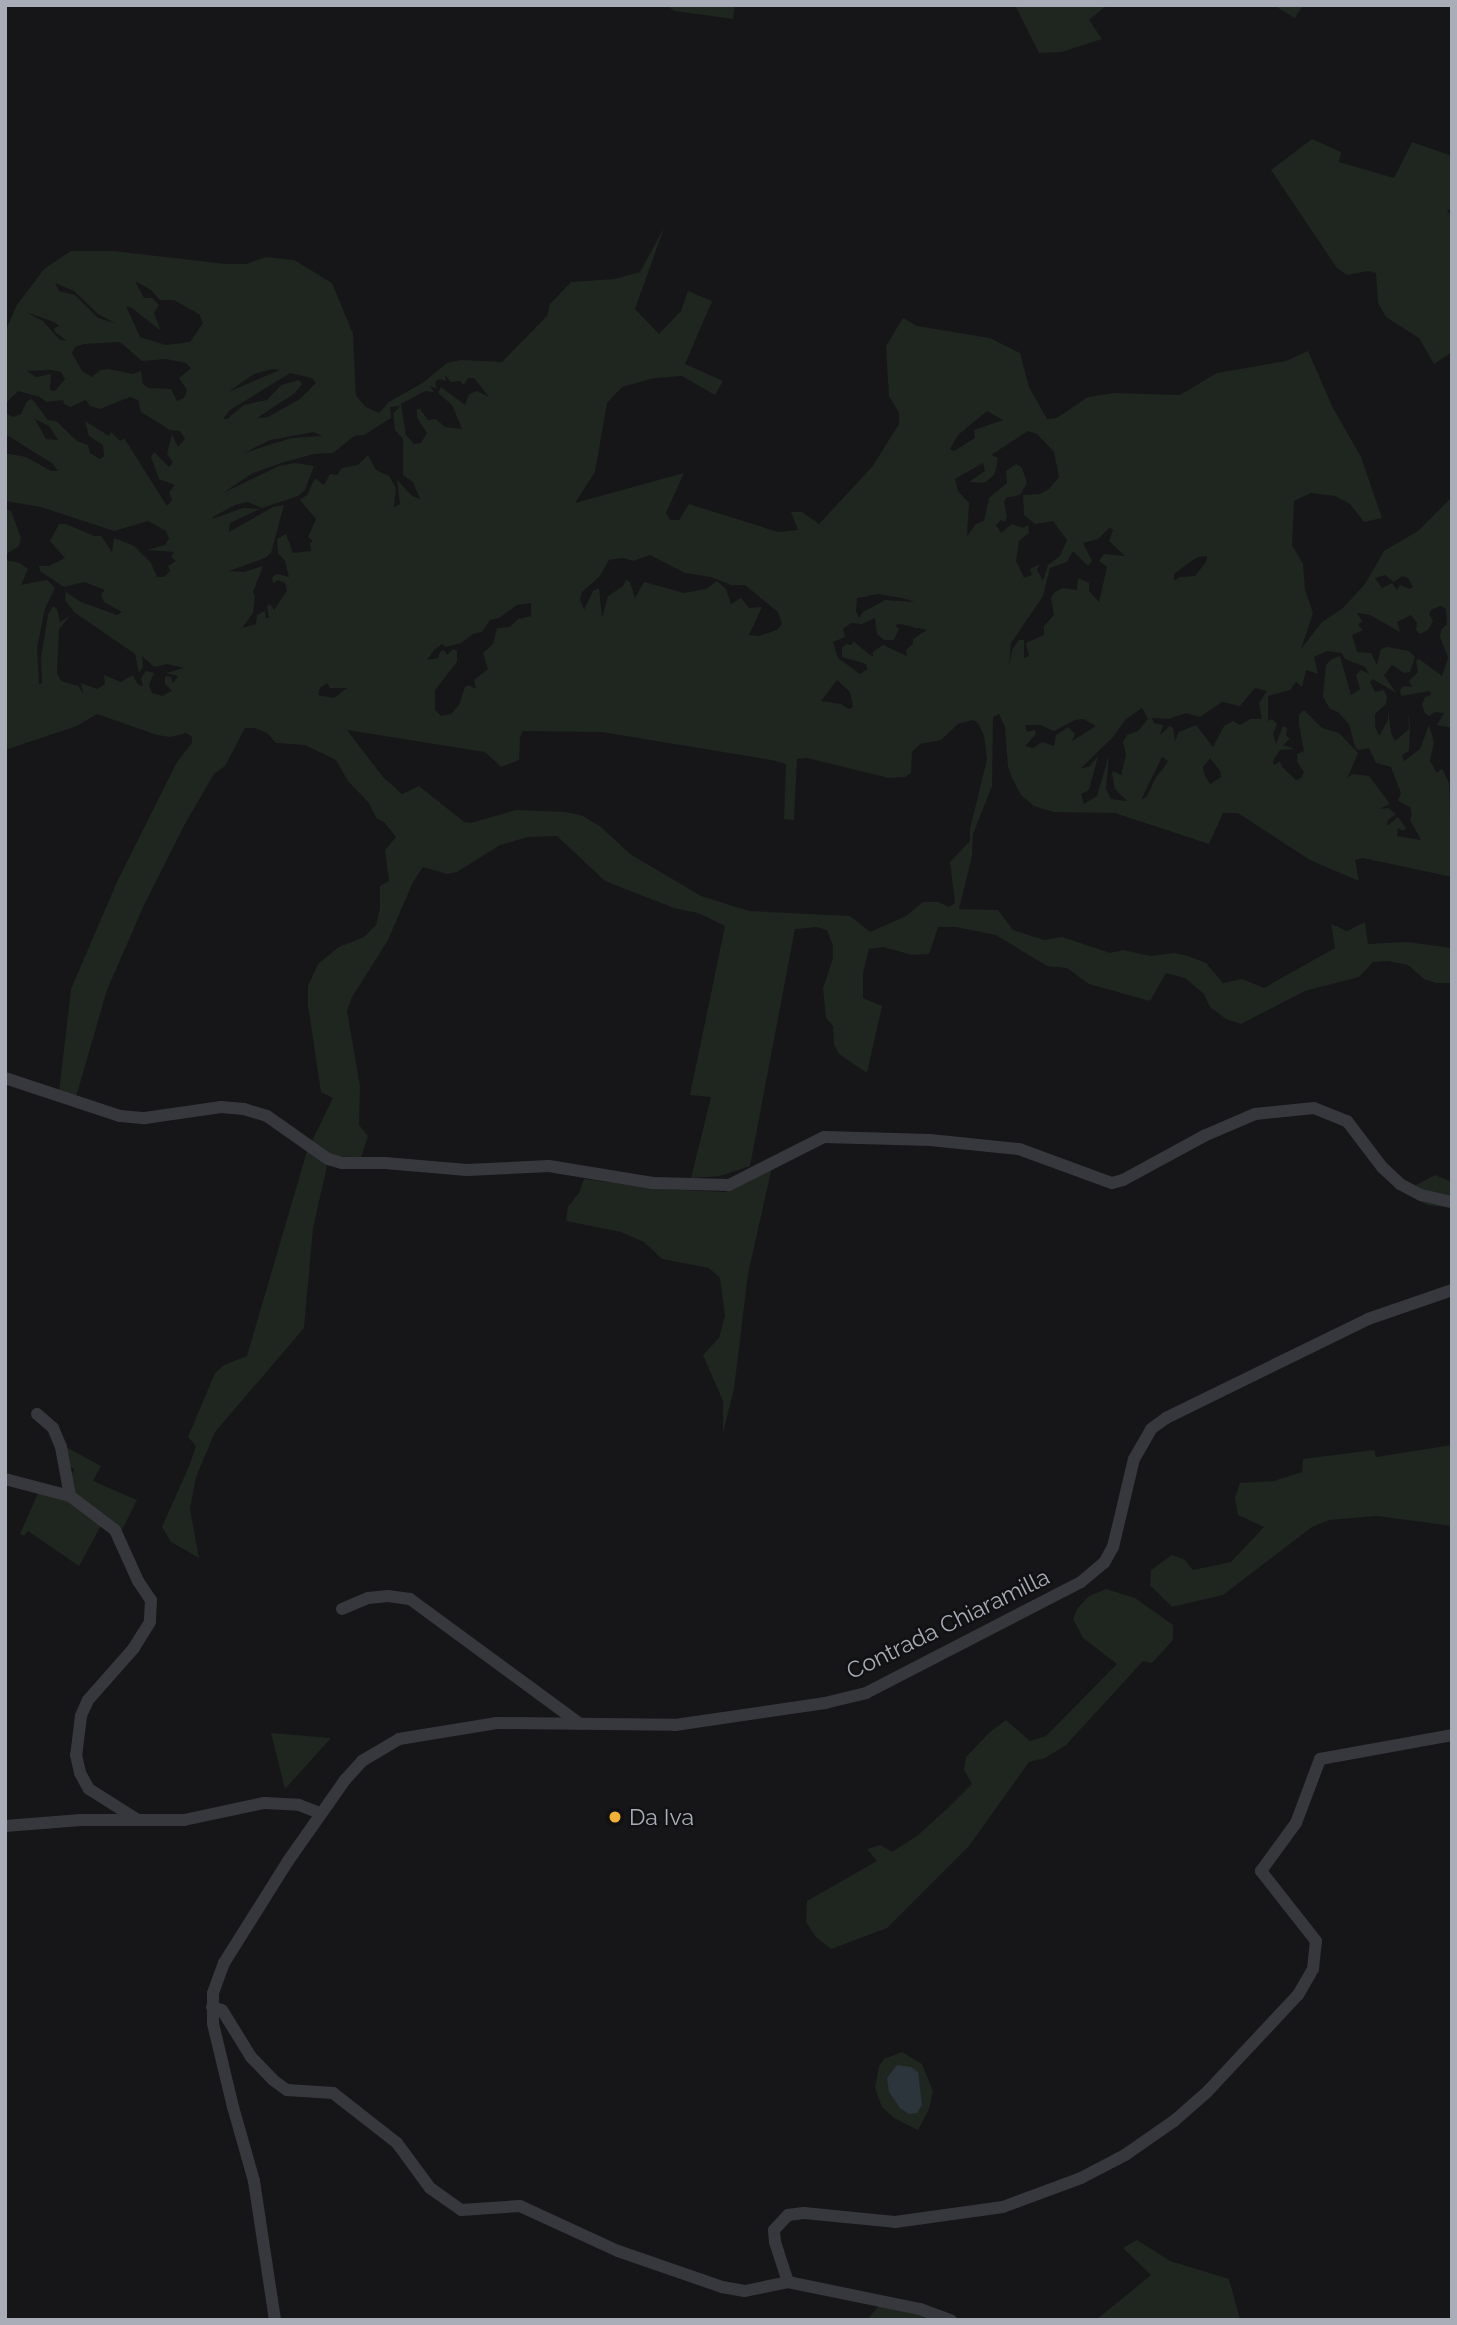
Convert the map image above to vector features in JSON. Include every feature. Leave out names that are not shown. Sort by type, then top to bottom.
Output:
[{"type":"street","points":[[5,1078],[120,1116],[145,1118],[221,1107],[244,1109],[267,1116],[321,1155],[342,1163],[385,1163],[467,1170],[550,1167],[653,1184],[729,1185],[824,1137],[930,1140],[1019,1149],[1112,1182],[1123,1180],[1206,1135],[1255,1114],[1314,1108],[1347,1121],[1375,1159],[1400,1184],[1421,1195],[1452,1202]]},
{"type":"street","name":"Contrada Chiaramilla","points":[[275,2320],[254,2181],[233,2107],[212,2007],[213,1993],[223,1963],[320,1813],[362,1761],[399,1739],[497,1723],[675,1724],[825,1703],[866,1693],[1081,1581],[1104,1563],[1113,1547],[1134,1459],[1151,1429],[1166,1418],[1368,1319],[1452,1290]]},
{"type":"street","points":[[37,1414],[53,1428],[61,1447],[71,1496]]},
{"type":"street","points":[[5,1479],[71,1496],[115,1530],[138,1581],[151,1600],[150,1622],[134,1647],[89,1700],[81,1716],[76,1755],[80,1773],[89,1789],[138,1821]]},
{"type":"street","points":[[342,1609],[378,1597],[410,1599],[579,1723]]},
{"type":"street","points":[[788,2282],[775,2242],[774,2230],[788,2215],[804,2213],[895,2222],[1003,2207],[1081,2178],[1125,2155],[1174,2121],[1207,2092],[1298,1995],[1313,1969],[1316,1941],[1261,1871],[1296,1824],[1320,1759],[1452,1735]]},
{"type":"street","points":[[5,1826],[81,1820],[138,1821],[207,1817],[264,1803],[299,1805],[320,1813]]},
{"type":"street","points":[[212,2007],[222,2010],[251,2057],[273,2080],[287,2090],[333,2093],[397,2143],[430,2188],[461,2210],[520,2206],[618,2251],[722,2287],[745,2291],[788,2282],[920,2309],[951,2320]]},
{"type":"shaded area","points":[[665,5],[735,5],[733,19],[675,11]]},
{"type":"shaded area","points":[[1015,5],[1107,5],[1089,20],[1102,39],[1062,52],[1039,53]]},
{"type":"shaded area","points":[[1273,5],[1303,5],[1295,18]]},
{"type":"shaded area","points":[[1312,139],[1341,152],[1339,162],[1394,178],[1412,142],[1452,156],[1452,211],[1447,209],[1452,219],[1452,352],[1434,364],[1419,338],[1386,317],[1378,303],[1376,273],[1368,271],[1347,275],[1337,268],[1271,170]]},
{"type":"shaded area","points":[[664,228],[635,309],[659,334],[681,311],[688,291],[712,301],[685,364],[723,381],[715,395],[682,376],[654,378],[622,387],[607,403],[595,472],[575,503],[684,473],[666,513],[670,520],[679,520],[689,504],[778,532],[798,530],[791,512],[802,512],[819,524],[872,467],[899,424],[899,413],[889,396],[886,346],[903,318],[917,326],[990,338],[1020,353],[1029,387],[1047,419],[1057,418],[1088,397],[1114,393],[1180,395],[1217,373],[1286,361],[1308,351],[1333,408],[1361,457],[1382,518],[1364,522],[1350,504],[1335,496],[1311,493],[1294,501],[1292,545],[1303,564],[1305,590],[1313,613],[1301,649],[1322,622],[1343,608],[1365,584],[1384,551],[1418,531],[1452,497],[1452,728],[1437,725],[1444,713],[1435,712],[1429,716],[1425,713],[1422,705],[1425,697],[1431,695],[1430,691],[1401,696],[1400,690],[1404,686],[1412,687],[1409,681],[1418,672],[1416,661],[1419,659],[1442,676],[1448,658],[1440,637],[1441,630],[1447,624],[1446,609],[1441,606],[1432,609],[1429,614],[1433,621],[1428,630],[1420,634],[1411,615],[1397,622],[1400,632],[1370,615],[1357,613],[1362,621],[1358,625],[1363,630],[1352,635],[1357,652],[1371,653],[1377,665],[1381,649],[1387,647],[1409,651],[1415,657],[1410,672],[1404,673],[1392,665],[1384,675],[1396,693],[1373,679],[1370,682],[1375,692],[1384,690],[1387,697],[1386,704],[1375,714],[1375,726],[1379,736],[1388,720],[1388,710],[1391,733],[1395,741],[1409,729],[1408,713],[1410,726],[1409,751],[1402,755],[1404,761],[1420,749],[1429,725],[1434,742],[1430,761],[1437,773],[1442,768],[1449,783],[1452,877],[1363,858],[1355,860],[1359,881],[1310,860],[1238,813],[1223,813],[1209,844],[1115,813],[1053,812],[1034,806],[1021,795],[1008,767],[1005,727],[999,714],[993,717],[992,786],[973,834],[972,856],[959,909],[998,910],[1013,930],[1044,940],[1062,937],[1110,953],[1123,950],[1151,956],[1174,953],[1188,956],[1206,963],[1223,983],[1242,979],[1264,988],[1335,948],[1331,924],[1347,931],[1365,922],[1368,944],[1407,942],[1452,948],[1452,983],[1436,983],[1424,979],[1408,965],[1388,961],[1373,962],[1359,977],[1305,991],[1241,1024],[1226,1019],[1210,1007],[1204,994],[1185,978],[1166,973],[1150,1001],[1089,984],[1067,968],[1047,966],[996,935],[956,927],[938,927],[929,954],[912,955],[883,947],[869,949],[863,973],[863,998],[882,1006],[867,1073],[839,1054],[834,1044],[833,1026],[826,1018],[823,988],[833,958],[833,946],[827,930],[817,927],[795,929],[750,1166],[720,1176],[691,1178],[711,1097],[690,1095],[725,926],[698,913],[674,908],[605,881],[557,836],[528,837],[500,845],[457,872],[447,874],[423,867],[413,882],[388,940],[352,997],[347,1011],[360,1086],[359,1125],[368,1136],[361,1158],[333,1156],[311,1143],[333,1098],[321,1092],[308,1005],[308,986],[318,964],[339,947],[364,937],[376,925],[380,909],[380,886],[389,881],[385,850],[396,837],[384,822],[376,818],[369,803],[348,781],[336,760],[305,745],[276,743],[267,733],[255,728],[245,728],[225,766],[214,774],[186,822],[144,905],[107,990],[76,1097],[59,1092],[71,989],[117,882],[177,762],[192,743],[192,737],[186,733],[170,737],[157,735],[97,714],[77,726],[5,750],[5,560],[20,563],[28,569],[21,585],[47,580],[55,588],[45,609],[37,648],[39,684],[42,683],[41,657],[48,615],[53,606],[57,609],[60,622],[70,616],[59,629],[57,673],[61,681],[78,686],[83,693],[81,683],[97,689],[105,684],[104,675],[121,682],[133,675],[138,685],[143,686],[141,678],[146,671],[154,673],[149,685],[152,693],[162,696],[172,691],[165,684],[165,676],[171,677],[173,683],[178,676],[166,673],[184,668],[167,664],[154,667],[142,656],[143,667],[139,673],[135,654],[74,612],[65,600],[66,592],[81,602],[117,615],[122,612],[104,602],[101,594],[105,590],[84,582],[64,587],[40,571],[39,566],[49,566],[65,558],[50,541],[59,524],[66,524],[94,536],[101,536],[112,552],[114,538],[134,546],[151,563],[157,577],[164,577],[170,571],[168,566],[176,561],[171,557],[174,552],[147,550],[165,545],[169,539],[166,531],[148,521],[114,531],[41,507],[5,501],[5,453],[26,457],[51,471],[58,471],[52,463],[5,434],[5,413],[13,417],[21,414],[27,401],[32,399],[48,420],[56,421],[77,441],[88,445],[90,453],[100,459],[104,456],[103,445],[89,436],[85,421],[109,436],[111,432],[120,441],[124,438],[167,506],[172,500],[169,492],[175,485],[159,479],[151,457],[154,452],[169,467],[173,462],[167,454],[172,434],[178,447],[185,439],[180,431],[170,430],[141,412],[138,400],[130,397],[100,409],[90,406],[86,400],[70,407],[64,404],[63,400],[46,402],[40,397],[18,391],[5,404],[5,332],[17,305],[44,269],[71,251],[113,251],[226,264],[246,264],[266,257],[294,260],[332,283],[353,334],[356,396],[366,407],[379,413],[389,402],[424,382],[447,363],[461,360],[502,362],[547,316],[550,304],[571,282],[615,279],[640,272]],"holes":[[[135,281],[151,290],[160,300],[174,300],[199,314],[203,323],[190,342],[166,345],[140,337],[126,306],[161,331],[154,313],[159,305],[152,298],[144,298]],[[55,283],[74,291],[98,314],[115,323],[98,318],[75,295],[59,291]],[[26,312],[54,322],[59,326],[54,328],[55,332],[67,341],[59,339],[43,321]],[[120,342],[142,361],[166,359],[186,363],[191,368],[179,378],[187,390],[184,398],[177,401],[171,389],[148,388],[143,384],[141,371],[133,374],[100,370],[92,377],[82,371],[72,353],[75,347]],[[272,369],[280,370],[228,392],[254,374]],[[27,371],[61,372],[65,379],[55,391],[50,390],[51,374],[36,377]],[[290,373],[312,378],[316,383],[300,399],[268,417],[257,418],[295,393],[302,384],[299,380],[281,385],[267,400],[244,405],[227,419],[223,419],[230,410]],[[445,375],[451,382],[460,381],[464,385],[468,378],[474,378],[489,397],[477,391],[469,394],[465,405],[441,387],[438,393],[452,405],[462,429],[445,427],[436,419],[428,420],[420,409],[417,409],[417,418],[427,433],[421,443],[414,444],[406,435],[401,404],[425,391],[434,392],[430,386],[436,388],[435,382],[439,379],[446,381]],[[400,406],[393,414],[395,430],[403,439],[403,475],[413,482],[420,499],[412,496],[397,480],[400,504],[394,507],[393,515],[396,488],[389,476],[376,470],[368,455],[358,465],[342,468],[337,475],[330,474],[324,485],[315,478],[307,495],[300,500],[316,519],[308,537],[313,541],[310,543],[311,551],[293,553],[286,534],[277,539],[278,553],[285,561],[289,577],[277,574],[272,577],[273,583],[278,580],[285,583],[287,591],[274,610],[270,604],[267,606],[269,618],[266,618],[265,611],[257,615],[256,624],[242,628],[253,613],[253,592],[263,566],[244,572],[229,571],[265,558],[271,553],[284,505],[273,507],[229,532],[230,523],[260,509],[243,508],[212,519],[235,505],[247,502],[262,508],[298,496],[305,490],[314,466],[295,463],[279,466],[223,493],[253,473],[314,454],[333,453],[354,436],[364,435],[391,418],[390,407]],[[987,411],[1003,420],[974,430],[975,438],[954,451],[950,449],[958,435]],[[35,419],[49,426],[58,440],[46,439]],[[1028,431],[1037,434],[1054,452],[1059,477],[1049,489],[1040,494],[1023,495],[1024,515],[1035,524],[1053,521],[1067,540],[1060,556],[1048,565],[1043,580],[1037,570],[1040,564],[1030,569],[1032,575],[1024,578],[1016,561],[1019,541],[1029,533],[1028,525],[1023,528],[1012,524],[1001,533],[996,525],[1001,520],[1005,522],[1007,517],[1004,502],[1007,497],[1020,495],[1027,483],[1022,468],[1016,464],[1006,471],[1007,483],[989,498],[984,521],[976,524],[967,536],[969,503],[958,491],[955,479],[983,463],[985,471],[969,482],[984,483],[994,475],[998,458],[991,455]],[[314,432],[322,436],[291,438],[244,453],[270,440]],[[1110,527],[1113,530],[1109,541],[1125,556],[1104,554],[1099,561],[1107,567],[1099,602],[1089,591],[1089,583],[1078,578],[1077,590],[1063,588],[1055,592],[1051,598],[1054,615],[1044,626],[1044,635],[1026,643],[1029,656],[1024,658],[1024,640],[1019,640],[1012,650],[1009,667],[1011,643],[1043,596],[1050,568],[1067,562],[1073,551],[1088,566],[1092,561],[1083,543],[1098,539]],[[650,555],[685,573],[711,577],[731,585],[745,585],[778,612],[782,624],[777,630],[759,636],[749,635],[762,607],[749,608],[741,598],[731,604],[726,589],[717,581],[706,589],[684,593],[644,582],[635,598],[630,582],[626,580],[623,586],[608,596],[602,618],[599,588],[593,591],[584,610],[580,599],[582,592],[600,576],[609,560],[623,558],[633,561]],[[1207,556],[1206,562],[1195,576],[1180,577],[1174,581],[1174,574],[1198,557]],[[1385,575],[1394,582],[1402,576],[1408,578],[1413,587],[1410,589],[1400,585],[1397,590],[1392,583],[1382,588],[1375,578]],[[878,594],[915,602],[885,600],[863,612],[859,618],[856,611],[857,598]],[[531,603],[531,616],[518,619],[510,627],[497,628],[493,644],[483,653],[488,669],[474,680],[476,689],[469,685],[465,687],[459,705],[451,714],[441,716],[435,710],[435,690],[457,662],[457,651],[453,649],[447,655],[444,650],[438,658],[427,660],[442,644],[446,647],[461,643],[473,634],[482,632],[490,620],[499,618],[517,605]],[[875,618],[877,634],[884,640],[894,640],[899,629],[895,625],[927,630],[913,639],[913,644],[906,650],[907,656],[883,645],[873,652],[873,656],[853,641],[852,645],[846,644],[842,648],[842,657],[866,664],[867,669],[860,674],[838,658],[833,642],[845,637],[843,629],[851,623],[862,624]],[[1327,651],[1342,653],[1345,659],[1365,667],[1369,674],[1361,670],[1356,675],[1360,689],[1351,695],[1340,656],[1332,659],[1326,665],[1323,697],[1330,709],[1338,712],[1349,724],[1355,747],[1359,750],[1369,748],[1376,763],[1391,767],[1401,793],[1398,801],[1410,807],[1410,820],[1421,840],[1397,836],[1398,828],[1403,831],[1406,828],[1398,817],[1387,826],[1388,820],[1396,814],[1388,808],[1379,809],[1390,804],[1369,776],[1352,774],[1347,779],[1358,753],[1339,733],[1322,728],[1304,710],[1299,715],[1304,751],[1297,754],[1297,762],[1304,772],[1301,778],[1296,780],[1282,767],[1280,761],[1274,765],[1273,761],[1280,750],[1295,749],[1283,745],[1290,739],[1286,736],[1287,728],[1283,726],[1276,744],[1273,734],[1277,724],[1272,719],[1268,721],[1268,696],[1290,690],[1296,682],[1302,687],[1306,670],[1318,674],[1314,657]],[[837,680],[850,692],[853,707],[849,709],[841,704],[821,701]],[[327,683],[330,688],[347,688],[334,698],[318,695],[320,688]],[[1255,688],[1267,691],[1259,703],[1262,719],[1250,719],[1240,725],[1233,721],[1224,726],[1213,747],[1196,725],[1179,732],[1175,741],[1173,728],[1170,726],[1160,735],[1163,725],[1154,723],[1152,718],[1168,719],[1186,713],[1200,717],[1222,702],[1240,706]],[[1142,708],[1148,719],[1138,731],[1127,735],[1123,742],[1126,755],[1121,775],[1113,771],[1112,774],[1115,789],[1127,801],[1111,799],[1106,789],[1109,755],[1097,796],[1084,804],[1081,794],[1089,790],[1098,756],[1089,767],[1081,768],[1113,737],[1126,719]],[[1083,719],[1096,726],[1072,741],[1075,734],[1068,727],[1056,735],[1054,746],[1042,742],[1033,748],[1025,746],[1036,734],[1035,730],[1027,732],[1025,725],[1040,725],[1054,731],[1075,720]],[[973,720],[978,723],[984,736],[987,759],[970,829],[970,841],[950,862],[955,903],[949,907],[938,902],[923,902],[906,916],[870,932],[850,916],[749,911],[701,896],[630,854],[601,827],[583,816],[566,812],[516,810],[471,823],[464,822],[419,786],[402,794],[383,777],[347,730],[485,752],[501,767],[519,760],[520,737],[523,731],[602,732],[771,760],[786,764],[784,819],[794,820],[797,759],[807,758],[889,778],[905,777],[911,773],[912,752],[920,744],[941,740],[958,724]],[[1162,757],[1168,761],[1147,796],[1141,800]],[[1210,758],[1220,771],[1221,777],[1210,784],[1204,774],[1203,767]]]},
{"type":"shaded area","points":[[5,509],[11,511],[21,538],[19,546],[5,555]]},
{"type":"shaded area","points":[[307,1151],[327,1166],[313,1228],[304,1328],[215,1432],[196,1477],[190,1509],[199,1558],[171,1542],[162,1527],[190,1464],[196,1446],[188,1437],[215,1373],[224,1365],[247,1356]]},
{"type":"shaded area","points":[[772,1167],[748,1274],[734,1389],[723,1433],[723,1401],[703,1355],[719,1338],[725,1316],[720,1278],[709,1268],[662,1259],[644,1242],[621,1232],[566,1221],[568,1207],[579,1193],[584,1179],[661,1189],[725,1192]]},
{"type":"shaded area","points":[[1435,1175],[1452,1182],[1452,1208],[1427,1205],[1403,1192]]},
{"type":"shaded area","points":[[1452,1445],[1452,1526],[1377,1516],[1329,1520],[1312,1527],[1223,1595],[1172,1607],[1150,1585],[1151,1570],[1172,1555],[1185,1560],[1193,1570],[1231,1562],[1264,1527],[1238,1515],[1235,1498],[1240,1483],[1274,1481],[1302,1472],[1303,1459],[1374,1450],[1376,1457]]},
{"type":"shaded area","points":[[64,1446],[101,1466],[93,1481],[137,1500],[121,1532],[104,1520],[79,1566],[28,1531],[24,1536],[20,1534],[39,1491],[58,1497],[70,1478],[74,1469],[66,1464]]},
{"type":"shaded area","points":[[1106,1589],[1135,1598],[1173,1625],[1173,1640],[1152,1663],[1143,1661],[1066,1745],[1045,1758],[1029,1762],[969,1846],[887,1928],[831,1949],[816,1937],[806,1922],[807,1901],[877,1861],[867,1849],[880,1845],[892,1852],[917,1836],[950,1806],[972,1784],[964,1770],[966,1757],[990,1732],[1006,1720],[1030,1741],[1046,1736],[1117,1664],[1083,1638],[1073,1619],[1077,1609],[1089,1596]]},
{"type":"shaded area","points":[[271,1733],[331,1738],[285,1789]]},
{"type":"shaded area","points":[[902,2052],[922,2064],[933,2091],[929,2109],[918,2130],[894,2118],[882,2107],[875,2088],[879,2066],[884,2059]]},
{"type":"shaded area","points":[[897,2065],[911,2067],[918,2072],[922,2105],[917,2113],[909,2114],[900,2108],[889,2092],[887,2078]]},
{"type":"shaded area","points":[[1137,2240],[1170,2261],[1229,2279],[1240,2320],[1096,2320],[1151,2275],[1123,2248]]},
{"type":"shaded area","points":[[881,2303],[942,2320],[867,2320]]},
{"type":"place","name":"Da Iva","points":[[615,1817]]}]
